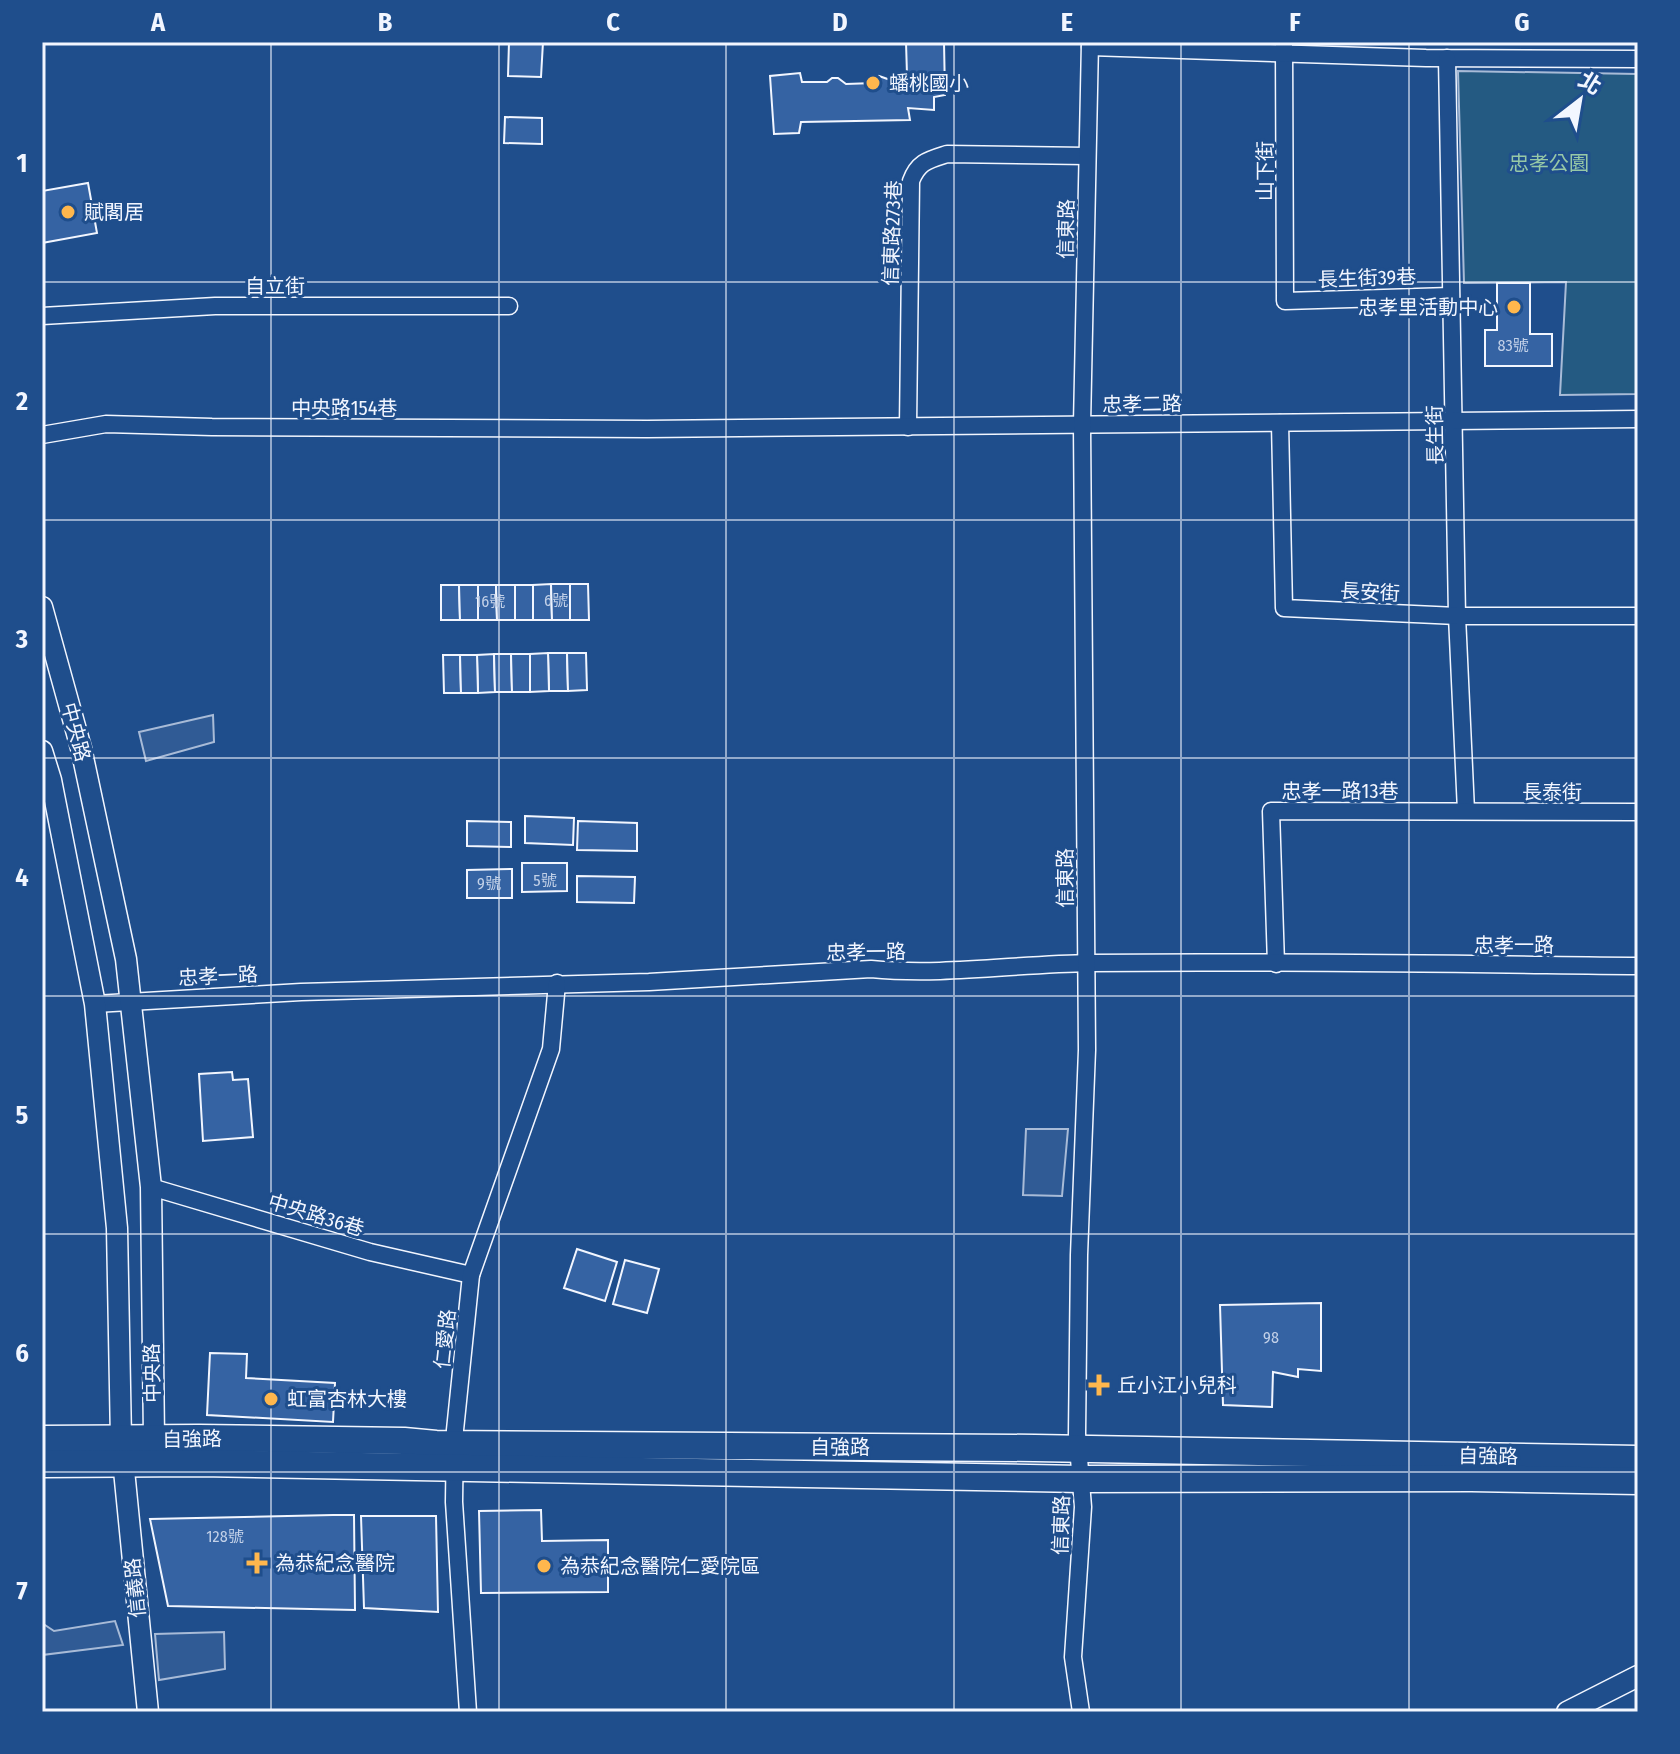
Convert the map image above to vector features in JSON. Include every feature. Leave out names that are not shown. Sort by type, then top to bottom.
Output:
[{"type":"main road","name":"自強路","points":[[42,1464],[122,1452],[154,1439],[246,1438],[455,1456],[1081,1479],[1471,1478],[1638,1481]]},
{"type":"main road","name":"自強路","points":[[42,1439],[122,1452],[455,1456],[1080,1449],[1638,1459]]},
{"type":"street","points":[[1090,44],[1425,50],[1447,58],[1575,49],[1638,59]]},
{"type":"street","name":"信東路","points":[[1081,1712],[1073,1657],[1083,1507],[1077,1434],[1078,1270],[1087,1050],[1082,425],[1090,44]]},
{"type":"street","name":"山下街","points":[[1284,48],[1285,301]]},
{"type":"street","name":"長生街","points":[[1447,58],[1457,616],[1466,811]]},
{"type":"street","name":"信東路273巷","points":[[908,427],[911,181],[916,168],[947,154],[1087,156]]},
{"type":"street","name":"長生街39巷","points":[[1285,301],[1450,296]]},
{"type":"street","name":"自立街","points":[[42,316],[215,306],[509,306]]},
{"type":"street","name":"忠孝二路","points":[[647,429],[1638,419]]},
{"type":"street","name":"長安街","points":[[1280,423],[1284,608],[1457,616],[1638,616]]},
{"type":"street","name":"中央路154巷","points":[[42,435],[106,424],[647,429]]},
{"type":"street","name":"中央路","points":[[42,607],[81,748],[126,959],[151,1187],[154,1439]]},
{"type":"street","name":"中央路","points":[[42,751],[51,780],[95,1004],[117,1228],[122,1452]]},
{"type":"street","name":"忠孝一路13巷","points":[[1276,964],[1271,811],[1466,811]]},
{"type":"street","name":"長泰街","points":[[1466,811],[1638,812]]},
{"type":"street","name":"忠孝一路","points":[[95,1004],[131,1000],[663,981],[871,969],[899,972],[970,971],[1086,963],[1638,966]]},
{"type":"street","name":"仁愛路","points":[[468,1712],[454,1502],[455,1456],[471,1275],[551,1049],[557,983]]},
{"type":"street","name":"中央路36巷","points":[[151,1187],[370,1252],[471,1275]]},
{"type":"street","name":"信義路","points":[[122,1452],[148,1712]]},
{"type":"street","points":[[1567,1712],[1638,1676]]},
{"type":"green space","name":"忠孝公園","points":[[1458,71],[1638,74],[1638,394],[1560,395],[1566,282],[1464,283]]},
{"type":"shaded area","points":[[213,715],[214,742],[146,761],[139,732]]},
{"type":"shaded area","points":[[1026,1129],[1068,1129],[1062,1196],[1023,1195]]},
{"type":"shaded area","points":[[115,1621],[123,1645],[42,1655],[42,1623],[54,1631]]},
{"type":"shaded area","points":[[224,1632],[225,1669],[159,1680],[155,1634]]},
{"type":"building","points":[[509,42],[543,42],[541,77],[508,76]]},
{"type":"building","points":[[906,42],[944,42],[945,95],[934,97],[934,110],[908,108],[910,120],[801,122],[799,133],[774,134],[770,76],[800,73],[802,82],[827,82],[838,78],[846,84],[874,83],[879,76],[899,83],[907,75]]},
{"type":"building","points":[[505,117],[542,118],[542,144],[504,143]]},
{"type":"building","name":"賦閣居","points":[[88,183],[97,233],[42,243],[42,191]]},
{"type":"building","name":"忠孝里活動中心","points":[[1497,283],[1530,283],[1530,334],[1552,334],[1552,366],[1485,366],[1485,330],[1497,330]]},
{"type":"building","points":[[551,584],[552,620],[533,620],[533,585]]},
{"type":"building","points":[[551,584],[570,584],[570,620],[552,620]]},
{"type":"building","points":[[570,584],[588,584],[589,620],[570,620]]},
{"type":"building","points":[[441,585],[459,585],[460,620],[441,620]]},
{"type":"building","points":[[459,585],[478,585],[478,620],[460,620]]},
{"type":"building","points":[[478,585],[496,585],[497,620],[478,620]]},
{"type":"building","points":[[496,585],[515,585],[515,620],[497,620]]},
{"type":"building","points":[[515,585],[533,585],[533,620],[515,620]]},
{"type":"building","points":[[548,653],[567,653],[568,691],[549,691]]},
{"type":"building","points":[[548,653],[549,691],[530,692],[530,654]]},
{"type":"building","points":[[567,653],[586,653],[587,690],[568,691]]},
{"type":"building","points":[[494,654],[495,692],[478,693],[477,655]]},
{"type":"building","points":[[494,654],[511,654],[512,692],[495,692]]},
{"type":"building","points":[[511,654],[530,654],[530,692],[512,692]]},
{"type":"building","points":[[443,655],[460,655],[461,693],[444,693]]},
{"type":"building","points":[[460,655],[477,655],[478,693],[461,693]]},
{"type":"building","points":[[525,816],[574,818],[573,845],[525,843]]},
{"type":"building","points":[[467,821],[511,822],[511,847],[467,846]]},
{"type":"building","points":[[578,821],[637,823],[637,851],[577,850]]},
{"type":"building","points":[[522,863],[567,863],[567,891],[522,892]]},
{"type":"building","points":[[512,869],[512,898],[467,898],[467,870]]},
{"type":"building","points":[[577,876],[635,877],[634,903],[577,902]]},
{"type":"building","points":[[232,1072],[233,1080],[248,1079],[253,1137],[203,1141],[199,1074]]},
{"type":"building","points":[[577,1249],[617,1262],[605,1301],[564,1288]]},
{"type":"building","points":[[625,1260],[659,1269],[647,1313],[613,1304]]},
{"type":"building","points":[[1321,1303],[1321,1371],[1298,1369],[1298,1377],[1273,1372],[1272,1407],[1223,1405],[1220,1305]]},
{"type":"building","name":"虹富杏林大樓","points":[[210,1353],[247,1354],[246,1378],[335,1383],[333,1422],[207,1415]]},
{"type":"building","name":"為恭紀念醫院仁愛院區","points":[[541,1510],[542,1541],[608,1540],[608,1592],[481,1593],[479,1511]]},
{"type":"building","name":"為恭紀念醫院","points":[[354,1515],[355,1610],[168,1606],[150,1519]]},
{"type":"building","points":[[361,1516],[436,1516],[438,1612],[364,1608]]},
{"type":"place","name":"蟠桃國小","points":[[873,83]]},
{"type":"place","name":"賦閣居","points":[[68,212]]},
{"type":"place","name":"忠孝里活動中心","points":[[1514,307]]},
{"type":"place","name":"丘小江小兒科","points":[[1099,1385]]},
{"type":"place","name":"虹富杏林大樓","points":[[271,1399]]},
{"type":"place","name":"為恭紀念醫院","points":[[257,1563]]},
{"type":"place","name":"為恭紀念醫院仁愛院區","points":[[544,1566]]}]
